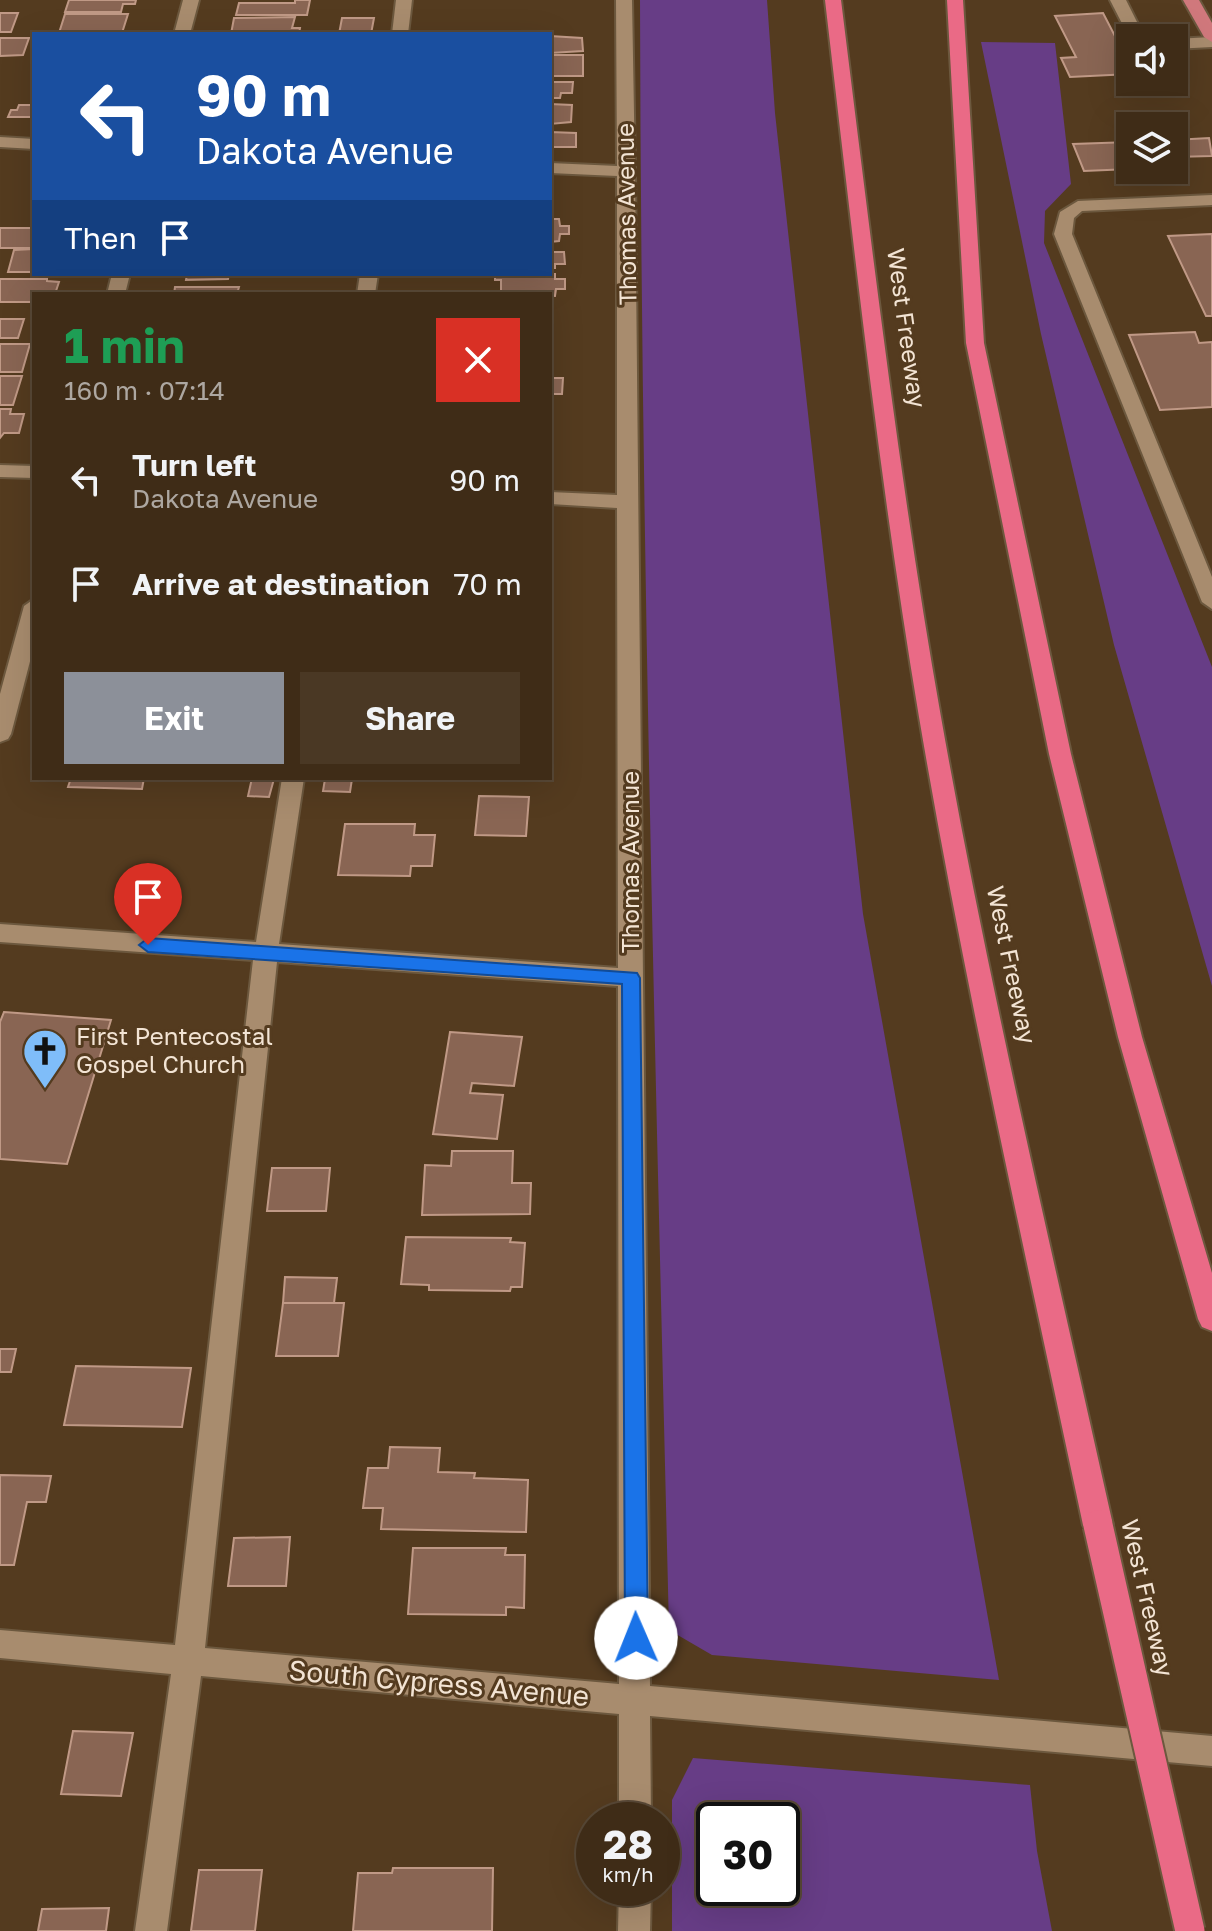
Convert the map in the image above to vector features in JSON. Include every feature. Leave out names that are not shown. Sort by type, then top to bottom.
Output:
[{"type":"highway","name":"West Freeway","points":[[833,0],[871,315],[929,716],[973,944],[1098,1525],[1190,1931]]},
{"type":"highway","points":[[955,0],[975,343],[1060,754],[1130,1037],[1212,1319]]},
{"type":"main road","points":[[1191,0],[1212,39]]},
{"type":"street","points":[[183,32],[191,0]]},
{"type":"street","points":[[400,32],[404,0]]},
{"type":"street","name":"Thomas Avenue","points":[[624,0],[635,1802]]},
{"type":"street","points":[[1118,0],[1130,24]]},
{"type":"street","points":[[1188,42],[1212,39]]},
{"type":"street","points":[[0,142],[32,144]]},
{"type":"street","points":[[552,168],[627,171]]},
{"type":"street","points":[[1212,200],[1078,206],[1066,216],[1063,234],[1206,569],[1212,602]]},
{"type":"street","points":[[0,471],[32,472]]},
{"type":"street","points":[[552,498],[629,502]]},
{"type":"street","points":[[0,734],[32,614]]},
{"type":"street","points":[[151,1931],[188,1660],[266,954],[293,780]]},
{"type":"street","points":[[0,933],[631,978]]},
{"type":"street","name":"South Cypress Avenue","points":[[0,1644],[1212,1751]]},
{"type":"street","points":[[634,1931],[635,1906]]},
{"type":"shaded area","points":[[640,0],[767,0],[775,113],[863,914],[999,1680],[712,1655],[669,1630],[646,611]]},
{"type":"shaded area","points":[[981,42],[1055,43],[1071,184],[1045,211],[1044,243],[1212,667],[1212,986],[1114,645],[1041,334]]},
{"type":"shaded area","points":[[693,1758],[1030,1785],[1037,1851],[1052,1931],[672,1931],[672,1906],[680,1906],[680,1802],[672,1802]]},
{"type":"building","points":[[69,0],[136,0],[135,4],[123,4],[121,12],[65,12]]},
{"type":"building","points":[[295,0],[310,0],[307,15],[236,15],[239,3],[295,3]]},
{"type":"building","points":[[0,13],[18,13],[11,32],[0,32]]},
{"type":"building","points":[[1103,13],[1116,38],[1116,75],[1070,77],[1061,58],[1076,57],[1055,16]]},
{"type":"building","points":[[65,14],[128,14],[122,32],[59,32]]},
{"type":"building","points":[[295,17],[292,28],[300,28],[299,32],[231,32],[234,18]]},
{"type":"building","points":[[342,18],[374,18],[371,32],[339,32]]},
{"type":"building","points":[[552,36],[582,38],[583,51],[552,53]]},
{"type":"building","points":[[0,38],[29,38],[23,55],[0,56]]},
{"type":"building","points":[[552,55],[583,55],[583,76],[552,76]]},
{"type":"building","points":[[552,82],[573,82],[572,93],[561,93],[560,98],[552,98]]},
{"type":"building","points":[[552,104],[572,105],[571,122],[552,124]]},
{"type":"building","points":[[19,105],[32,105],[32,117],[8,117],[11,110],[17,110]]},
{"type":"building","points":[[552,132],[576,133],[576,147],[552,147]]},
{"type":"building","points":[[1209,138],[1212,156],[1188,157],[1188,139]]},
{"type":"building","points":[[1116,142],[1116,170],[1084,171],[1073,144]]},
{"type":"building","points":[[552,219],[559,219],[560,226],[569,226],[569,234],[560,234],[559,241],[552,242]]},
{"type":"building","points":[[0,228],[32,228],[32,248],[0,248]]},
{"type":"building","points":[[1212,234],[1212,316],[1206,316],[1168,236]]},
{"type":"building","points":[[32,249],[32,272],[8,272],[14,250]]},
{"type":"building","points":[[552,252],[564,252],[565,264],[555,264],[552,268]]},
{"type":"building","points":[[555,274],[555,279],[565,279],[565,289],[556,289],[555,296],[552,292],[501,292],[501,280],[495,280],[495,276]]},
{"type":"building","points":[[187,276],[229,276],[228,279],[186,280]]},
{"type":"building","points":[[0,279],[59,282],[56,292],[32,292],[32,302],[0,302]]},
{"type":"building","points":[[175,287],[239,287],[238,292],[174,292]]},
{"type":"building","points":[[0,319],[24,319],[18,338],[0,338]]},
{"type":"building","points":[[1195,332],[1199,343],[1212,342],[1212,407],[1160,410],[1129,335]]},
{"type":"building","points":[[0,344],[30,344],[22,372],[0,372]]},
{"type":"building","points":[[0,376],[22,376],[13,405],[0,405]]},
{"type":"building","points":[[552,378],[563,378],[562,394],[552,394]]},
{"type":"building","points":[[0,409],[11,409],[10,414],[24,414],[19,433],[4,433],[0,438]]},
{"type":"building","points":[[70,780],[144,780],[142,789],[68,787]]},
{"type":"building","points":[[252,780],[274,780],[269,797],[248,796]]},
{"type":"building","points":[[325,780],[352,780],[350,792],[323,791]]},
{"type":"building","points":[[439,780],[522,780],[522,781]]},
{"type":"building","points":[[479,796],[529,797],[526,836],[475,835]]},
{"type":"building","points":[[345,824],[415,824],[414,835],[435,835],[432,866],[411,866],[410,876],[338,875]]},
{"type":"building","name":"First Pentecostal Gospel Church","points":[[4,1012],[111,1020],[67,1164],[0,1159],[0,1022]]},
{"type":"building","points":[[450,1032],[522,1037],[514,1086],[472,1083],[470,1093],[503,1095],[497,1139],[433,1134]]},
{"type":"building","points":[[452,1151],[513,1151],[512,1183],[531,1183],[530,1214],[422,1215],[425,1165],[451,1166]]},
{"type":"building","points":[[272,1168],[330,1168],[326,1211],[267,1211]]},
{"type":"building","points":[[406,1237],[511,1238],[510,1242],[525,1243],[522,1287],[511,1287],[510,1291],[429,1290],[429,1285],[401,1284]]},
{"type":"building","points":[[285,1277],[337,1278],[334,1303],[283,1303]]},
{"type":"building","points":[[283,1303],[344,1303],[338,1356],[276,1356]]},
{"type":"building","points":[[0,1349],[16,1349],[11,1372],[0,1372]]},
{"type":"building","points":[[76,1366],[191,1368],[182,1427],[64,1425]]},
{"type":"building","points":[[390,1447],[440,1448],[438,1472],[475,1473],[474,1478],[528,1480],[526,1532],[381,1529],[383,1508],[363,1508],[368,1468],[388,1468]]},
{"type":"building","points":[[0,1475],[51,1476],[46,1502],[27,1502],[14,1565],[0,1565]]},
{"type":"building","points":[[290,1537],[286,1586],[228,1586],[234,1538]]},
{"type":"building","points":[[413,1548],[506,1548],[505,1555],[525,1555],[524,1608],[506,1607],[506,1615],[408,1614]]},
{"type":"building","points":[[73,1731],[133,1733],[121,1796],[61,1794]]},
{"type":"building","points":[[393,1868],[493,1868],[492,1931],[353,1931],[358,1873],[392,1873]]},
{"type":"building","points":[[199,1870],[262,1870],[255,1931],[191,1931]]},
{"type":"building","points":[[109,1908],[106,1931],[38,1931],[42,1909]]},
{"type":"place","name":"First Pentecostal Gospel Church","points":[[45,1090]]},
{"type":"route","points":[[148,945],[631,978],[636,1638]]}]
